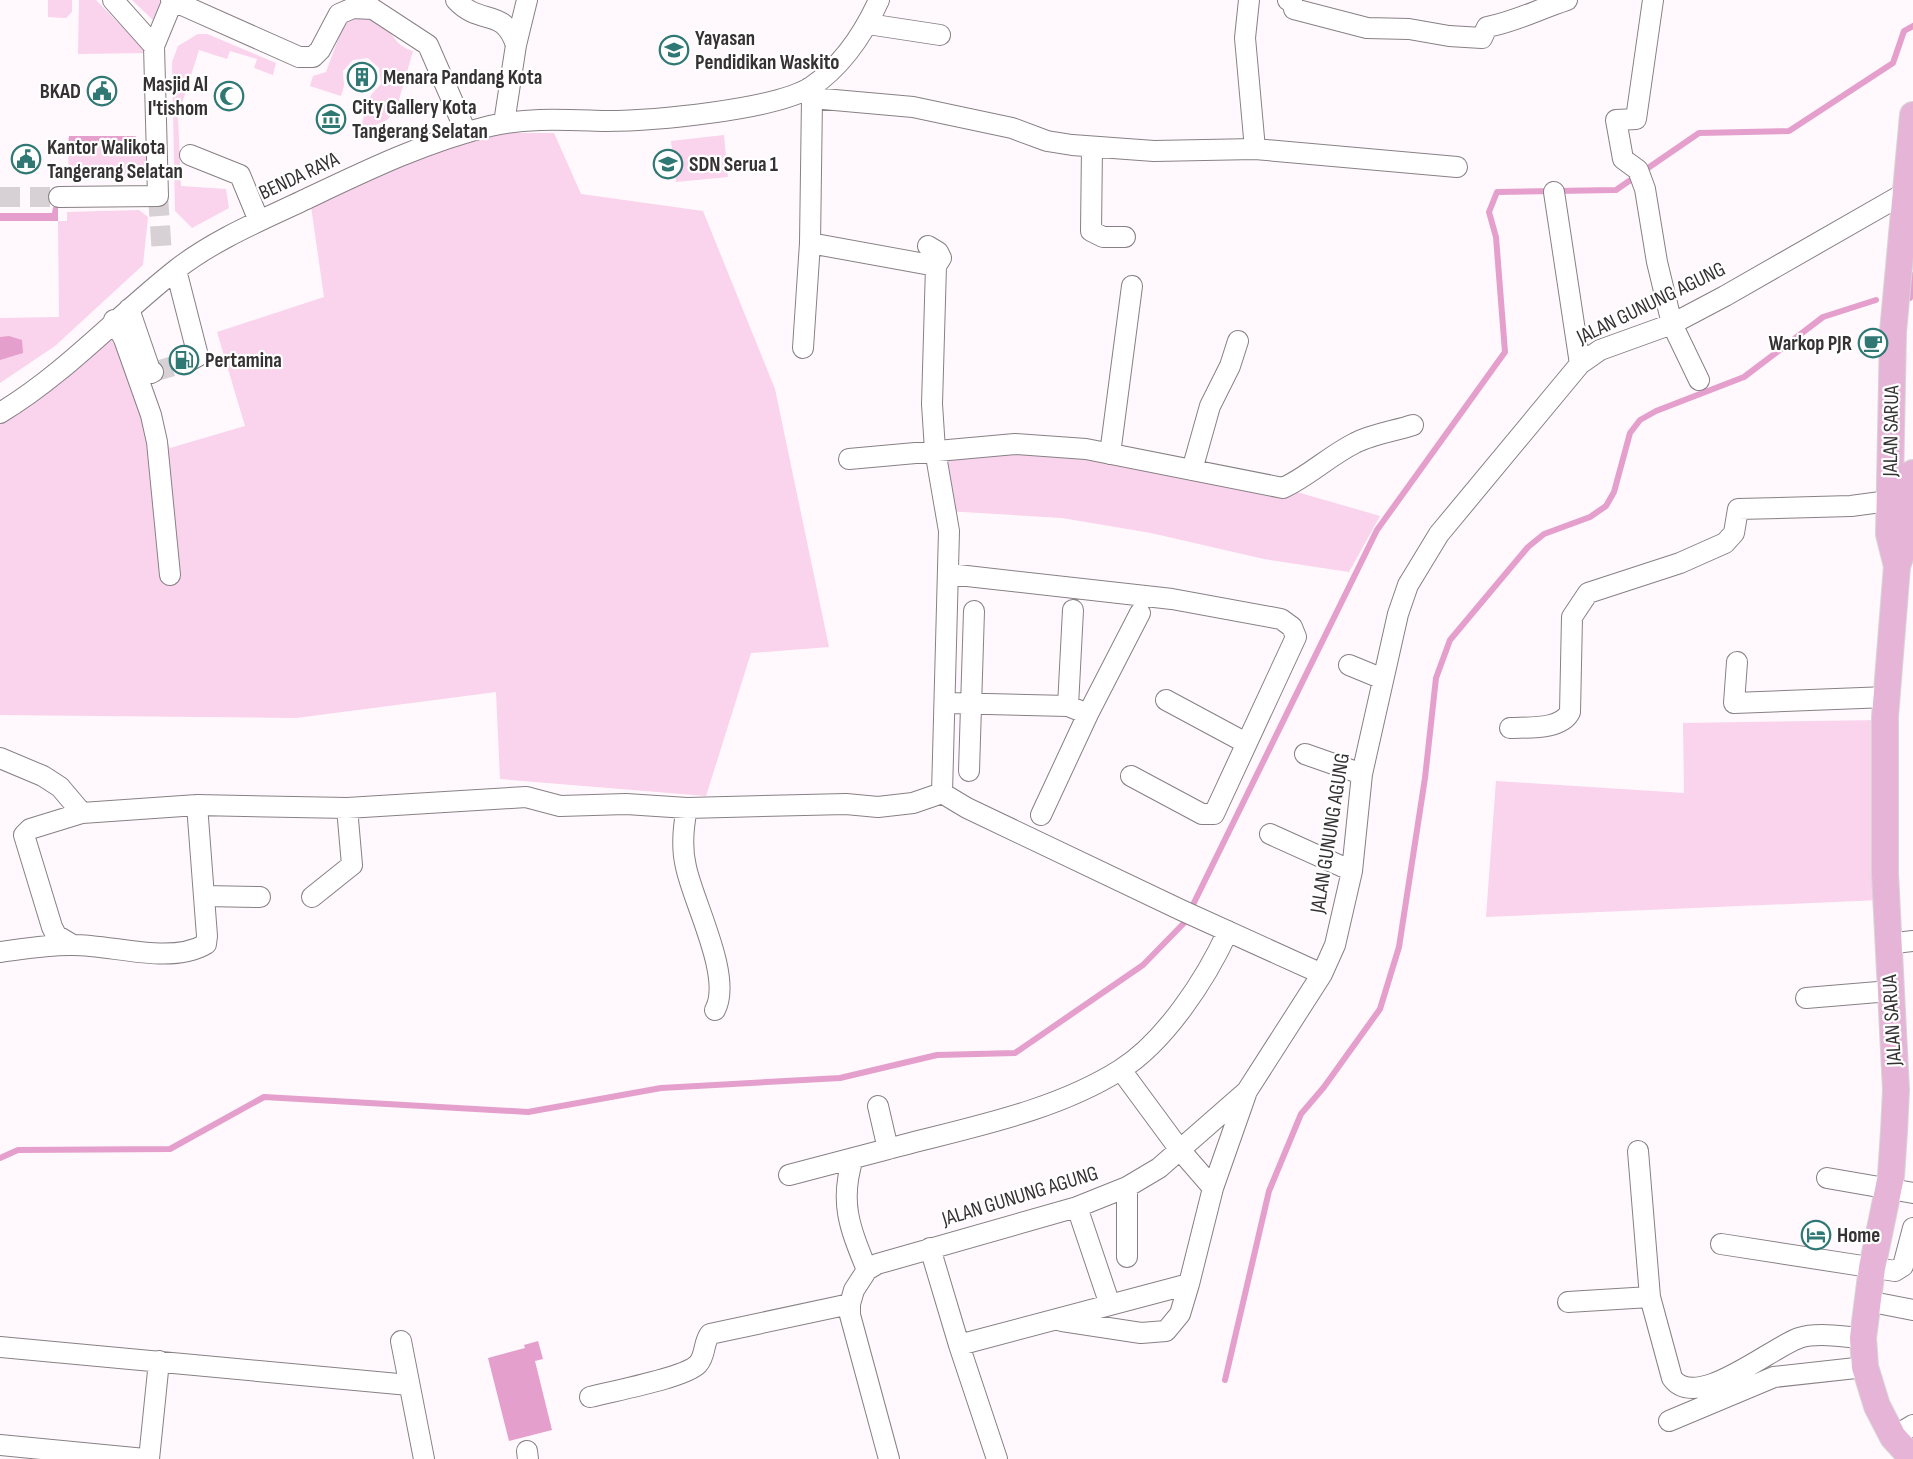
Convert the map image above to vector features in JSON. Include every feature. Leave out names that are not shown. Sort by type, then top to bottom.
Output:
[{"type":"main road","name":"JALAN SARUA","points":[[1913,115],[1893,332],[1904,491],[1889,534],[1905,567],[1887,698],[1884,816],[1887,944],[1901,1190],[1872,1268],[1863,1338],[1865,1367],[1877,1406],[1903,1431],[1913,1459]]},
{"type":"street","points":[[113,0],[154,46]]},
{"type":"street","points":[[456,0],[466,11],[502,22],[509,27],[516,45]]},
{"type":"street","points":[[504,123],[516,45],[527,0]]},
{"type":"street","name":"BENDA RAYA","points":[[0,413],[36,391],[122,315],[195,256],[259,221],[400,155],[466,132],[504,123],[610,121],[707,113],[810,93],[868,24],[879,0]]},
{"type":"street","points":[[1249,0],[1245,38],[1255,149]]},
{"type":"street","points":[[1288,0],[1292,2],[1294,9],[1367,28],[1409,29],[1449,36],[1482,38],[1487,27],[1514,22],[1541,8],[1567,0]]},
{"type":"street","points":[[1653,0],[1636,119],[1616,120],[1623,159],[1638,170],[1645,189],[1656,262],[1672,324],[1699,380]]},
{"type":"street","points":[[59,197],[158,196],[154,46],[172,1],[299,57],[313,57],[320,50],[339,14],[353,8],[374,9],[428,45],[466,132]]},
{"type":"street","points":[[868,24],[940,35]]},
{"type":"street","points":[[803,348],[810,243],[810,93],[913,107],[1012,128],[1047,141],[1092,147],[1154,151],[1255,149],[1457,167]]},
{"type":"street","points":[[1092,147],[1091,231],[1103,237],[1125,237]]},
{"type":"street","points":[[189,155],[240,175],[259,221]]},
{"type":"street","points":[[1554,192],[1581,364]]},
{"type":"street","name":"JALAN GUNUNG AGUNG","points":[[867,1270],[876,1264],[1077,1207],[1127,1187],[1159,1168],[1247,1091],[1322,974],[1335,945],[1352,871],[1362,774],[1398,614],[1408,585],[1439,534],[1581,364],[1600,350],[1672,324],[1905,193]]},
{"type":"street","points":[[810,243],[936,266]]},
{"type":"street","points":[[928,246],[938,252],[941,258],[936,266],[932,404],[935,450],[949,531],[942,793]]},
{"type":"street","points":[[177,270],[198,356],[187,362]]},
{"type":"street","points":[[1110,454],[1132,286]]},
{"type":"street","points":[[122,315],[151,373],[153,372]]},
{"type":"street","points":[[122,315],[124,339],[153,424],[170,575]]},
{"type":"street","points":[[1192,470],[1210,406],[1230,366],[1238,341]]},
{"type":"street","points":[[849,459],[1015,444],[1086,449],[1283,488],[1302,480],[1325,460],[1357,442],[1413,425]]},
{"type":"street","points":[[1510,728],[1561,723],[1570,712],[1572,617],[1588,593],[1680,563],[1725,543],[1734,533],[1738,509],[1851,506],[1904,491]]},
{"type":"street","points":[[949,574],[1172,599],[1281,619],[1292,627],[1296,637],[1214,814],[1202,814],[1131,776]]},
{"type":"street","points":[[1068,706],[1073,610]]},
{"type":"street","points":[[969,771],[969,703],[974,611]]},
{"type":"street","points":[[1041,816],[1088,714],[1140,613]]},
{"type":"street","points":[[1737,662],[1734,703],[1887,698]]},
{"type":"street","points":[[1349,664],[1383,679]]},
{"type":"street","points":[[1166,700],[1246,743]]},
{"type":"street","points":[[946,703],[1068,706],[1088,714]]},
{"type":"street","points":[[1305,754],[1362,774]]},
{"type":"street","points":[[0,758],[43,776],[60,787],[82,813]]},
{"type":"street","points":[[71,944],[56,935],[52,927],[24,835],[30,829],[82,813],[197,806],[347,808],[526,797],[560,806],[626,804],[687,808],[846,804],[878,807],[913,803],[942,793],[967,808],[1322,974]]},
{"type":"street","points":[[0,952],[71,944],[137,953],[199,947],[206,944],[197,806]]},
{"type":"street","points":[[312,897],[352,865],[347,808]]},
{"type":"street","points":[[687,808],[682,830],[683,847],[686,868],[717,970],[719,998],[715,1010]]},
{"type":"street","points":[[1270,834],[1352,871]]},
{"type":"street","points":[[204,896],[260,897]]},
{"type":"street","points":[[789,1175],[1031,1109],[1058,1100],[1121,1070],[1152,1043],[1180,1010],[1209,969],[1228,931]]},
{"type":"street","points":[[1887,944],[1913,941]]},
{"type":"street","points":[[1806,998],[1890,991]]},
{"type":"street","points":[[1121,1070],[1180,1150],[1213,1188]]},
{"type":"street","points":[[1054,1320],[1141,1333],[1166,1331],[1179,1314],[1189,1284],[1213,1188],[1247,1091]]},
{"type":"street","points":[[878,1106],[888,1149]]},
{"type":"street","points":[[1638,1151],[1650,1297],[1672,1378],[1684,1389],[1714,1384],[1799,1338],[1815,1336],[1863,1338]]},
{"type":"street","points":[[853,1158],[845,1192],[846,1209],[850,1228],[867,1270],[854,1290],[850,1304],[853,1331],[889,1459]]},
{"type":"street","points":[[1827,1178],[1901,1190]]},
{"type":"street","points":[[1127,1187],[1127,1257]]},
{"type":"street","points":[[1077,1207],[1110,1305]]},
{"type":"street","points":[[1721,1244],[1895,1271],[1902,1268],[1913,1228]]},
{"type":"street","points":[[930,1248],[959,1346],[997,1459]]},
{"type":"street","points":[[959,1346],[1189,1284]]},
{"type":"street","points":[[1568,1302],[1650,1297]]},
{"type":"street","points":[[1867,1301],[1913,1310]]},
{"type":"street","points":[[590,1397],[686,1373],[702,1358],[706,1339],[710,1334],[850,1304]]},
{"type":"street","points":[[400,1341],[424,1459]]},
{"type":"street","points":[[0,1347],[409,1385]]},
{"type":"street","points":[[0,1445],[147,1459],[159,1361]]},
{"type":"street","points":[[1669,1421],[1774,1377],[1865,1367]]},
{"type":"shaded area","points":[[48,0],[72,0],[72,12],[66,18],[48,17]]},
{"type":"shaded area","points":[[79,0],[96,0],[148,53],[78,54]]},
{"type":"shaded area","points":[[132,0],[162,0],[165,8],[154,21]]},
{"type":"shaded area","points":[[351,18],[367,18],[382,23],[400,45],[413,51],[396,110],[387,120],[359,132],[371,95],[381,84],[379,68],[368,58],[353,60],[343,71],[344,86],[341,96],[310,86],[313,76],[326,72],[343,26]]},
{"type":"shaded area","points":[[198,34],[207,34],[276,63],[273,75],[254,68],[257,59],[230,51],[227,59],[199,50],[178,116],[181,186],[226,189],[229,208],[192,228],[175,211],[172,62],[178,46]]},
{"type":"shaded area","points":[[504,133],[554,133],[581,194],[703,211],[775,389],[829,647],[751,653],[706,796],[500,779],[496,692],[296,718],[0,715],[0,415],[118,322],[170,448],[245,426],[217,332],[324,297],[311,206],[418,154]]},
{"type":"shaded area","points":[[724,135],[728,177],[676,182],[671,141]]},
{"type":"shaded area","points":[[69,136],[136,136],[136,144],[68,144]]},
{"type":"shaded area","points":[[68,144],[136,144],[136,148],[147,149],[146,177],[69,180]]},
{"type":"shaded area","points":[[53,207],[58,207],[58,221],[0,221],[0,213],[52,213]]},
{"type":"shaded area","points":[[139,210],[148,217],[143,265],[55,346],[0,383],[0,318],[59,317],[58,221],[67,221],[67,212]]},
{"type":"shaded area","points":[[9,336],[22,340],[23,353],[0,360],[0,337]]},
{"type":"shaded area","points":[[1015,444],[1283,488],[1380,516],[1349,572],[1264,559],[1151,533],[1062,518],[946,511],[935,450]]},
{"type":"shaded area","points":[[1883,720],[1880,900],[1486,917],[1496,781],[1684,793],[1683,723]]},
{"type":"shaded area","points":[[538,1341],[543,1359],[535,1361],[552,1430],[509,1441],[488,1358],[525,1348],[524,1345]]},
{"type":"waterway","points":[[0,1158],[18,1150],[170,1149],[264,1097],[528,1112],[661,1088],[840,1078],[937,1055],[1015,1053],[1143,965],[1184,923],[1377,530],[1505,352],[1496,237],[1489,212],[1497,192],[1616,190],[1699,133],[1789,131],[1893,63],[1904,31],[1913,26]]},
{"type":"waterway","points":[[1910,298],[1913,275]]},
{"type":"waterway","points":[[1225,1380],[1269,1191],[1301,1114],[1324,1087],[1380,1009],[1399,947],[1425,778],[1436,678],[1450,640],[1528,547],[1544,534],[1590,517],[1606,506],[1614,492],[1630,433],[1640,420],[1656,411],[1744,377],[1823,317],[1876,300]]},
{"type":"tunnel","points":[[158,196],[162,255]]},
{"type":"tunnel","points":[[0,197],[59,197]]},
{"type":"tunnel","points":[[153,372],[187,362]]},
{"type":"place","name":"Yayasan Pendidikan Waskito","points":[[674,50]]},
{"type":"place","name":"Menara Pandang Kota","points":[[362,77]]},
{"type":"place","name":"BKAD","points":[[102,91]]},
{"type":"place","name":"Masjid Al I'tishom","points":[[229,96]]},
{"type":"place","name":"City Gallery Kota Tangerang Selatan","points":[[331,119]]},
{"type":"place","name":"Kantor Walikota Tangerang Selatan","points":[[26,159]]},
{"type":"place","name":"SDN Serua 1","points":[[668,164]]},
{"type":"place","name":"Warkop PJR","points":[[1873,343]]},
{"type":"place","name":"Pertamina","points":[[184,360]]},
{"type":"place","name":"Home","points":[[1816,1235]]}]
